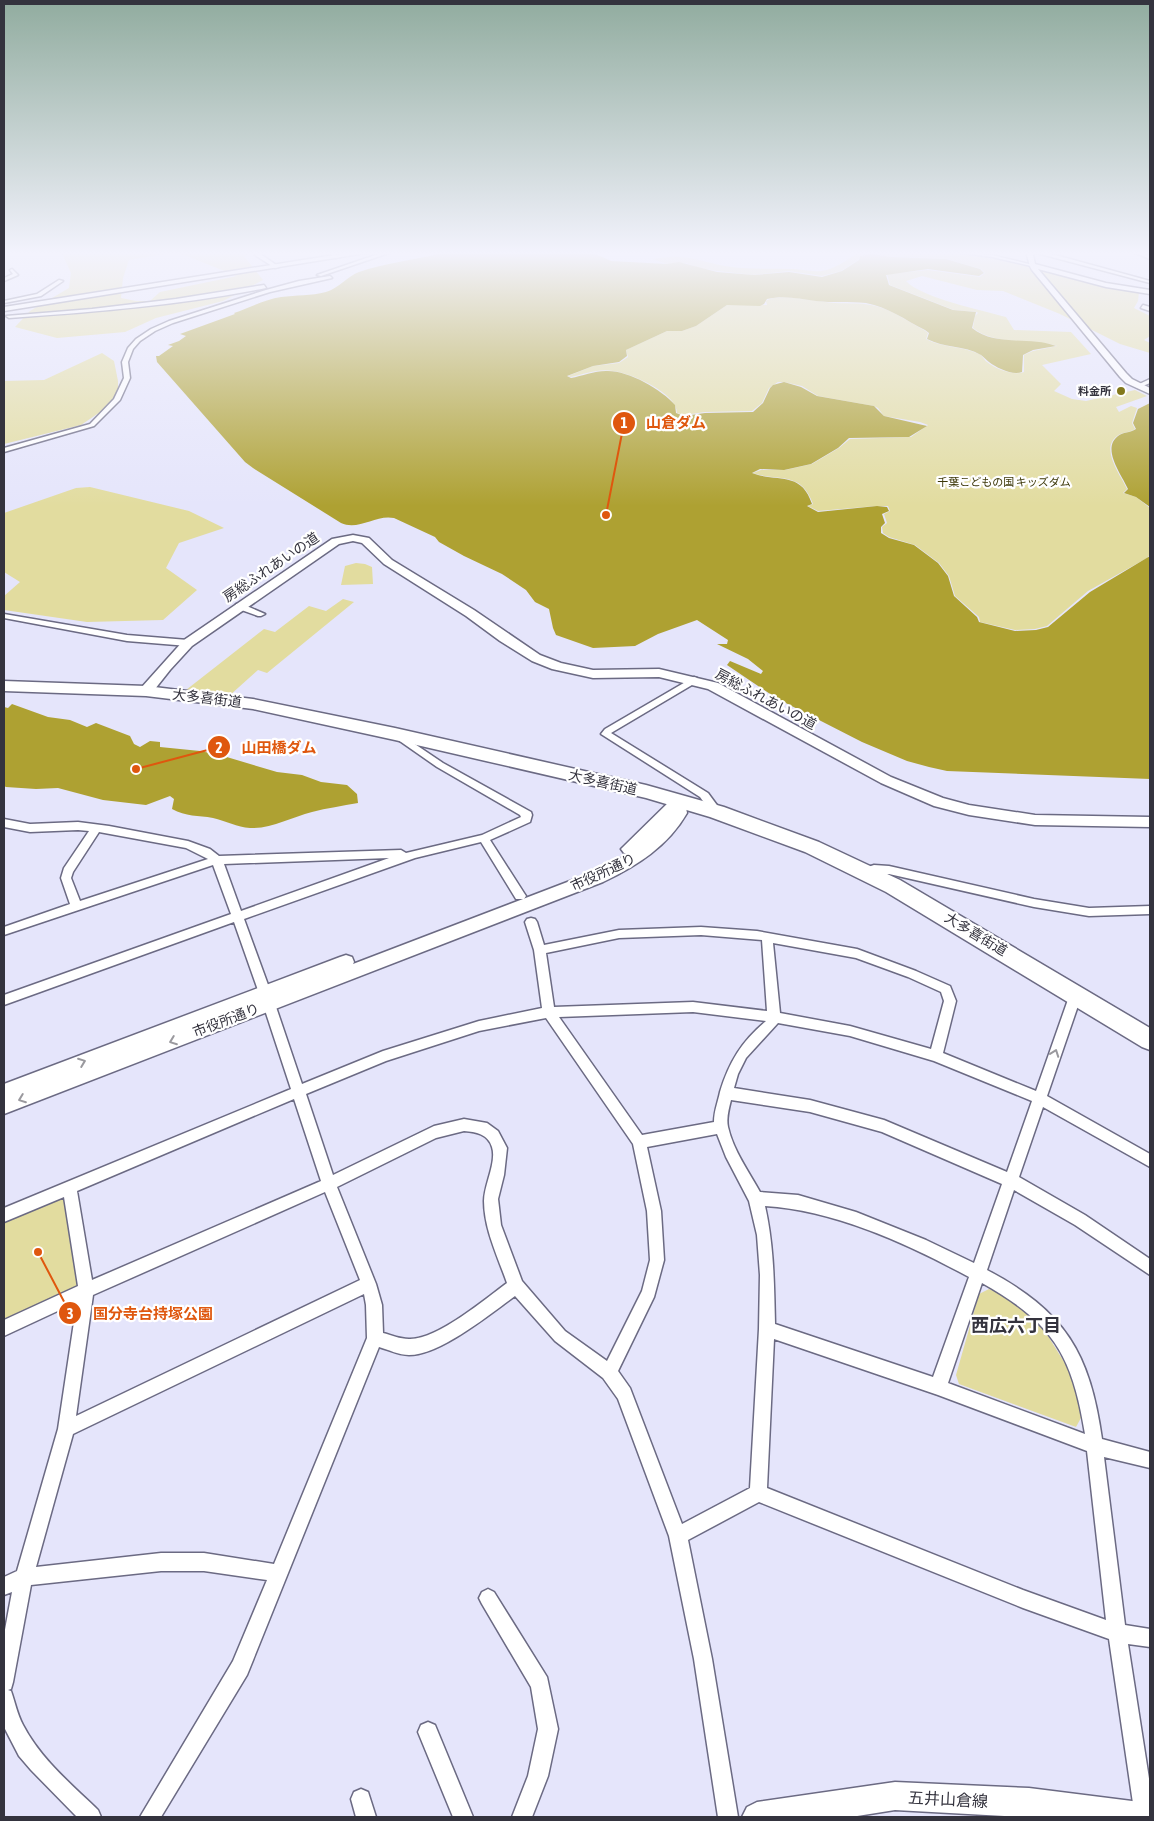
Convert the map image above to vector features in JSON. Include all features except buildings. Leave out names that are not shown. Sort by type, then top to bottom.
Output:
[{"type":"highway","name":"大多喜街道","points":[[4,686],[146,690],[254,704],[395,734],[679,801],[717,812],[777,833],[866,872],[920,901],[1150,1040]]},
{"type":"street","points":[[4,450],[92,425],[117,400],[127,378],[124,368],[130,350],[137,341],[145,336]]},
{"type":"street","points":[[1090,336],[1123,375],[1138,386],[1150,391]]},
{"type":"street","points":[[1138,386],[1150,381]]},
{"type":"street","name":"房総ふれあいの道","points":[[146,690],[188,643],[239,606],[336,541],[353,538],[365,540],[388,562],[470,613],[510,642],[536,658],[557,666],[593,674],[660,673],[713,686],[886,780],[939,802],[969,810],[1035,820],[1150,822]]},
{"type":"street","points":[[239,606],[261,614]]},
{"type":"street","points":[[4,616],[127,638],[188,643]]},
{"type":"street","points":[[694,680],[608,731],[606,734],[704,795],[717,812]]},
{"type":"street","points":[[4,1000],[413,854],[484,838],[526,819],[527,815],[440,765],[395,734]]},
{"type":"street","name":"市役所通り","points":[[4,1106],[267,998],[596,867],[626,852],[648,834],[668,810],[679,801]]},
{"type":"street","name":"市役所通り","points":[[4,1092],[588,882],[619,868],[643,853],[670,828],[680,814],[679,801]]},
{"type":"street","points":[[4,823],[30,828],[78,826],[97,828],[188,845],[206,852],[217,860],[236,917],[267,998],[329,1184],[369,1284],[374,1305],[375,1338],[277,1573],[240,1668],[150,1817]]},
{"type":"street","points":[[77,907],[66,878],[68,871],[97,828]]},
{"type":"street","points":[[484,838],[520,896]]},
{"type":"street","points":[[4,931],[217,860],[413,854]]},
{"type":"street","points":[[866,872],[874,869],[889,870],[1034,903],[1089,912],[1150,910]]},
{"type":"street","points":[[531,922],[540,950],[549,1012],[639,1142],[654,1211],[657,1260],[649,1292],[609,1372]]},
{"type":"street","points":[[540,950],[619,934],[701,931],[767,937],[857,954],[912,974],[946,990],[950,1001],[936,1056]]},
{"type":"street","points":[[758,1493],[767,1329],[767,1275],[764,1235],[756,1199],[731,1154],[721,1127],[721,1114],[732,1074],[742,1054],[756,1037],[772,1024],[774,1017],[767,937]]},
{"type":"street","points":[[938,1387],[1076,994]]},
{"type":"street","points":[[4,1215],[383,1056],[479,1026],[549,1012],[693,1007],[774,1017],[850,1032],[936,1056],[1038,1098],[1150,1161]]},
{"type":"street","points":[[727,1093],[810,1106],[884,1126],[1010,1180],[1080,1220],[1150,1268]]},
{"type":"street","points":[[4,1328],[86,1290],[329,1184],[434,1132],[464,1125],[482,1126],[493,1135],[500,1148],[497,1175],[491,1199],[494,1225],[516,1286],[560,1336],[609,1372],[624,1394],[678,1536],[703,1659],[728,1817]]},
{"type":"street","points":[[639,1142],[721,1127]]},
{"type":"street","points":[[4,1682],[24,1577],[66,1429],[86,1290],[70,1188]]},
{"type":"street","points":[[756,1199],[799,1202],[860,1220],[919,1245],[978,1274],[1020,1298],[1041,1314],[1061,1336],[1082,1379],[1095,1446],[1117,1633],[1145,1817]]},
{"type":"street","points":[[66,1429],[369,1284]]},
{"type":"street","points":[[375,1338],[411,1347],[432,1340],[456,1328],[516,1286]]},
{"type":"street","points":[[767,1329],[938,1387],[1095,1446],[1150,1460]]},
{"type":"street","points":[[678,1536],[758,1493],[1024,1599],[1117,1633],[1150,1638]]},
{"type":"street","points":[[4,1586],[24,1577],[161,1562],[204,1562],[277,1573]]},
{"type":"street","points":[[488,1598],[540,1684],[548,1728],[538,1776],[522,1817]]},
{"type":"street","points":[[4,1698],[7,1716],[16,1736],[50,1778],[92,1817]]},
{"type":"street","points":[[428,1732],[463,1817]]},
{"type":"street","name":"五井山倉線","points":[[757,1817],[802,1814],[895,1796],[1029,1803],[1140,1817]]},
{"type":"green space","points":[[49,336],[80,336],[57,338]]},
{"type":"green space","name":"千葉こどもの国 キッズダム","points":[[656,336],[927,336],[926,339],[932,342],[973,351],[995,367],[1015,373],[1024,372],[1024,355],[1057,346],[988,336],[1075,336],[1091,354],[1042,365],[1061,384],[1054,391],[1072,399],[1086,401],[1135,390],[1147,396],[1116,407],[1119,412],[1131,406],[1137,408],[1132,423],[1135,429],[1117,436],[1112,441],[1110,448],[1113,462],[1127,489],[1123,493],[1136,497],[1150,508],[1150,554],[1147,558],[1088,591],[1047,626],[1035,629],[1015,630],[980,622],[979,617],[955,596],[949,576],[939,563],[915,545],[889,537],[883,533],[882,527],[887,523],[884,514],[890,511],[888,506],[818,511],[808,506],[813,504],[808,493],[796,482],[753,473],[761,470],[785,470],[812,464],[850,439],[911,437],[928,425],[884,416],[874,406],[818,396],[802,386],[784,382],[778,382],[769,388],[762,403],[752,411],[705,412],[684,415],[677,413],[670,398],[661,391],[631,376],[603,370],[568,376],[593,366],[619,363],[628,357],[626,350]]},
{"type":"green space","name":"千葉こどもの国 キッズダム","points":[[1104,336],[1150,336],[1144,340],[1150,343],[1150,353],[1120,344]]},
{"type":"green space","points":[[102,353],[114,361],[118,381],[118,400],[81,425],[4,444],[4,381],[44,380]]},
{"type":"green space","points":[[90,487],[189,511],[224,528],[179,543],[166,568],[197,590],[163,620],[87,622],[4,610],[4,596],[20,582],[4,572],[4,513],[76,488]]},
{"type":"green space","points":[[356,563],[372,567],[373,584],[341,585],[345,566]]},
{"type":"green space","points":[[343,599],[354,602],[267,673],[258,670],[229,696],[186,690],[264,629],[275,632],[309,606],[326,611]]},
{"type":"green space","points":[[57,1197],[65,1200],[78,1285],[4,1320],[4,1219]]},
{"type":"green space","points":[[989,1289],[1012,1299],[1043,1328],[1071,1373],[1082,1416],[1076,1427],[959,1384],[956,1375],[979,1294]]},
{"type":"shaded area","points":[[186,336],[656,336],[626,350],[627,356],[619,362],[593,366],[567,376],[571,378],[606,371],[634,377],[653,387],[669,399],[675,405],[676,413],[684,416],[705,413],[753,412],[763,403],[773,385],[784,382],[801,387],[817,396],[874,406],[884,416],[927,426],[909,437],[849,438],[838,448],[811,464],[784,470],[760,469],[752,473],[787,479],[802,486],[812,504],[807,506],[818,512],[877,506],[887,507],[889,511],[882,514],[885,523],[881,527],[881,533],[889,538],[914,545],[938,563],[948,576],[954,596],[977,617],[979,622],[1015,631],[1036,630],[1048,627],[1090,592],[1150,556],[1150,779],[947,771],[907,761],[862,742],[776,698],[727,665],[730,661],[761,674],[763,671],[748,659],[717,644],[727,644],[728,640],[697,620],[658,634],[635,646],[593,648],[556,635],[549,609],[535,602],[526,590],[502,574],[464,556],[439,542],[435,537],[394,518],[381,518],[354,525],[341,523],[245,462],[157,362],[156,356],[159,356],[173,346],[168,345]]},
{"type":"shaded area","points":[[928,336],[988,336],[1046,343],[1056,346],[1033,350],[1023,355],[1022,372],[1014,373],[1005,371],[974,352],[927,339]]},
{"type":"shaded area","points":[[1150,403],[1150,507],[1136,497],[1124,493],[1128,489],[1114,462],[1112,448],[1113,441],[1118,436],[1136,429],[1133,423],[1138,409]]},
{"type":"shaded area","points":[[12,704],[48,717],[70,720],[87,727],[96,723],[130,736],[134,744],[140,747],[150,741],[160,742],[160,747],[220,755],[277,772],[302,775],[321,782],[347,785],[357,794],[358,803],[312,812],[266,827],[250,828],[213,818],[177,812],[172,809],[174,799],[170,796],[146,805],[103,800],[58,788],[6,787],[4,786],[4,707],[8,708]]},
{"type":"place","name":"料金所","points":[[1121,391]]},
{"type":"place","name":"山倉ダム","points":[[606,515]]},
{"type":"place","name":"山田橋ダム","points":[[136,769]]},
{"type":"place","name":"国分寺台持塚公園","points":[[38,1252]]},
{"type":"district","name":"西広六丁目","points":[[1016,1326]]}]
